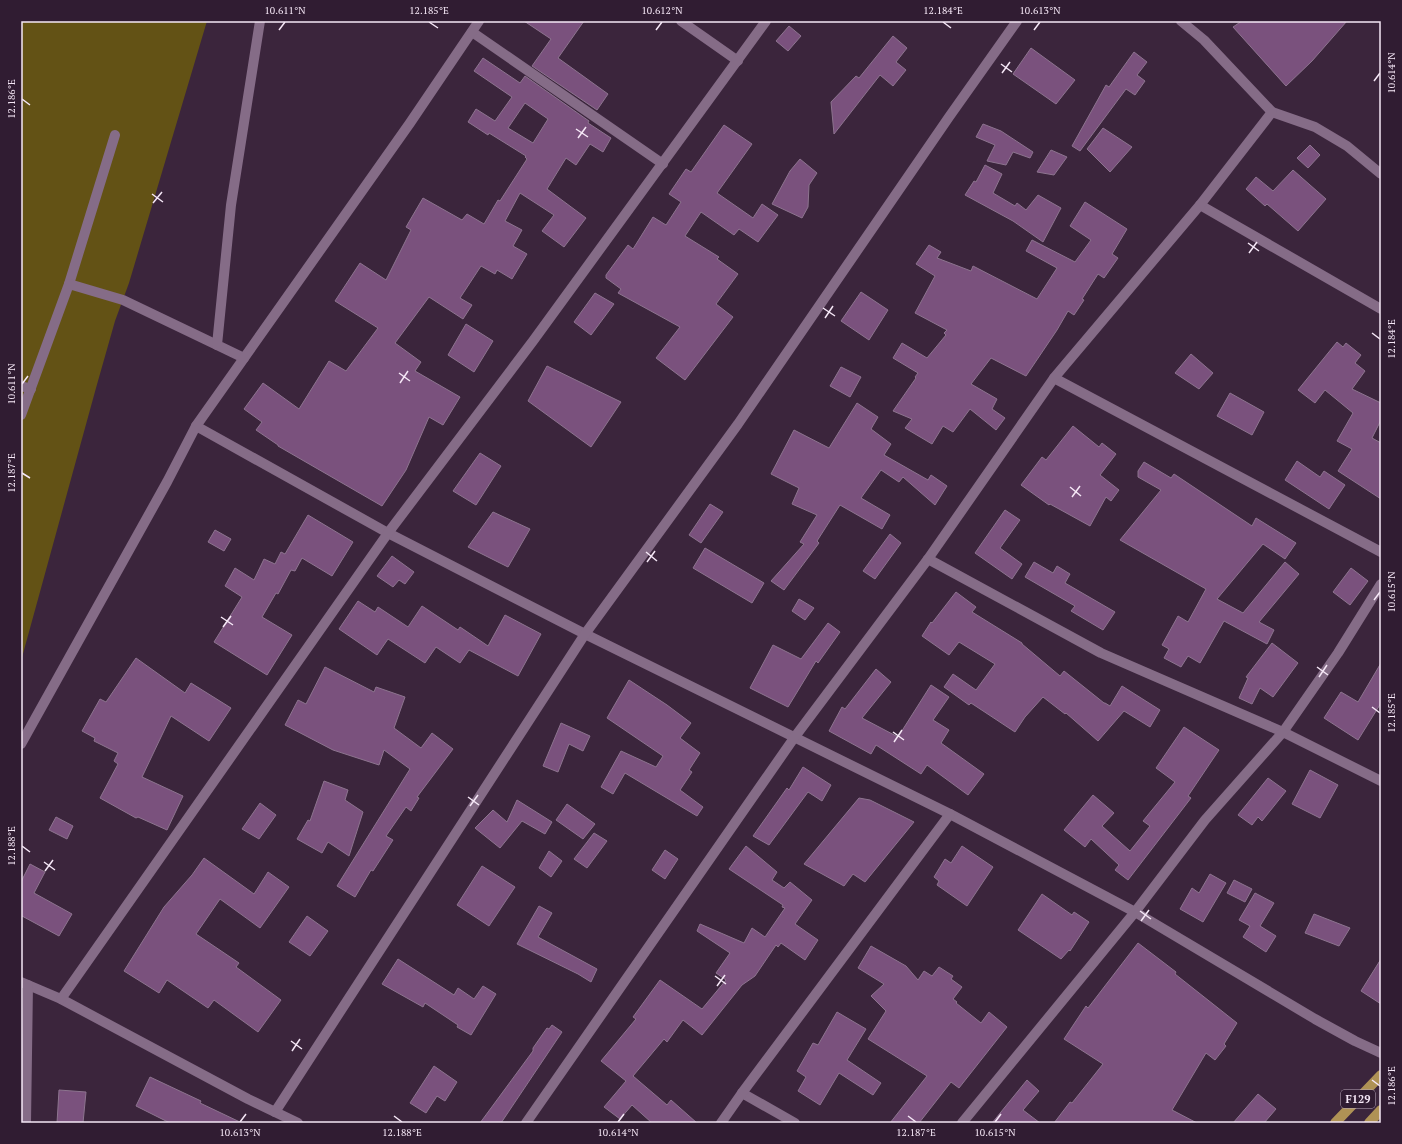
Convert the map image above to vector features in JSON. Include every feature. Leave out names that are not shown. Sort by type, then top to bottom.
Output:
[{"type":"main road","name":"F129","points":[[1335,1123],[1381,1075]]},
{"type":"main road","name":"F129","points":[[1369,1123],[1381,1110]]},
{"type":"street","points":[[217,345],[231,205],[260,21]]},
{"type":"street","points":[[21,744],[167,482],[196,426],[410,123],[479,21]]},
{"type":"street","points":[[681,21],[738,61]]},
{"type":"street","points":[[60,999],[388,533],[533,342],[766,21]]},
{"type":"street","points":[[275,1112],[585,634],[738,424],[949,117],[1018,21]]},
{"type":"street","points":[[1181,21],[1204,40],[1272,112],[1315,127],[1347,146],[1381,174]]},
{"type":"street","points":[[472,32],[663,164]]},
{"type":"street","points":[[526,1123],[794,738],[928,559],[1054,378],[1200,205],[1272,112]]},
{"type":"street","points":[[21,414],[26,387],[69,284],[115,135]]},
{"type":"street","points":[[1200,205],[1381,309]]},
{"type":"street","points":[[69,284],[123,300],[244,358]]},
{"type":"street","points":[[1054,378],[1381,552]]},
{"type":"street","points":[[196,426],[388,533],[585,634],[950,814],[1135,912],[1314,1019],[1381,1053]]},
{"type":"street","points":[[928,559],[1101,653],[1283,732],[1381,781]]},
{"type":"street","points":[[962,1123],[1135,912],[1205,820],[1283,732],[1338,653],[1381,584]]},
{"type":"street","points":[[721,1123],[950,814]]},
{"type":"street","points":[[26,1123],[24,983],[60,999],[248,1099],[298,1123]]},
{"type":"street","points":[[742,1093],[795,1123]]},
{"type":"shaded area","points":[[21,21],[207,21],[129,283],[115,321],[21,661]]},
{"type":"building","points":[[524,21],[584,21],[558,58],[608,94],[597,110],[532,66],[551,39]]},
{"type":"building","points":[[1242,21],[1347,21],[1312,61],[1286,86],[1233,27]]},
{"type":"building","points":[[789,26],[801,36],[788,51],[776,41]]},
{"type":"building","points":[[893,36],[907,48],[896,62],[906,70],[893,86],[880,75],[834,134],[831,102],[856,76],[859,78]]},
{"type":"building","points":[[1031,48],[1075,80],[1056,104],[1013,74]]},
{"type":"building","points":[[1134,52],[1147,62],[1137,75],[1145,81],[1135,95],[1126,89],[1080,151],[1072,146],[1106,85],[1109,87]]},
{"type":"building","points":[[483,58],[520,83],[525,76],[589,121],[588,123],[611,138],[603,152],[590,144],[576,165],[566,158],[547,189],[586,218],[564,247],[542,231],[554,215],[520,193],[505,221],[522,230],[513,246],[527,254],[512,279],[497,270],[495,274],[481,266],[460,298],[472,305],[463,319],[429,297],[395,343],[421,362],[415,371],[460,397],[443,425],[429,417],[406,470],[382,506],[278,446],[256,430],[262,422],[244,409],[263,383],[299,409],[329,361],[346,371],[378,328],[335,301],[360,263],[386,280],[411,230],[406,227],[423,198],[462,220],[467,214],[484,224],[498,200],[500,201],[527,159],[525,157],[526,156],[468,122],[476,109],[495,121],[512,97],[474,71]],"holes":[[[525,103],[548,119],[533,143],[508,128]]]},
{"type":"building","points":[[983,124],[1001,131],[1033,152],[1030,158],[1013,152],[1006,165],[987,161],[995,145],[976,137]]},
{"type":"building","points":[[724,125],[752,144],[717,193],[753,218],[762,204],[778,215],[758,242],[739,229],[734,235],[701,212],[685,236],[719,257],[717,259],[738,274],[716,304],[733,317],[685,380],[656,358],[680,327],[618,293],[621,289],[606,278],[606,275],[628,245],[633,249],[653,217],[666,225],[681,202],[669,194],[686,169],[691,172]]},
{"type":"building","points":[[1103,128],[1132,147],[1110,172],[1087,149]]},
{"type":"building","points":[[1310,145],[1320,155],[1308,168],[1297,158]]},
{"type":"building","points":[[1051,150],[1067,157],[1054,175],[1037,172]]},
{"type":"building","points":[[800,159],[817,173],[809,185],[808,207],[802,218],[772,204],[790,171]]},
{"type":"building","points":[[985,165],[1002,174],[993,193],[1015,206],[1017,203],[1026,210],[1038,195],[1061,208],[1043,242],[1013,221],[965,195],[974,181],[976,182]]},
{"type":"building","points":[[1293,170],[1326,199],[1298,231],[1267,204],[1265,206],[1246,189],[1256,177],[1273,191]]},
{"type":"building","points":[[1085,202],[1127,229],[1112,254],[1118,258],[1104,278],[1098,274],[1074,315],[1068,311],[1026,376],[991,358],[971,384],[997,399],[992,409],[1005,418],[996,430],[970,409],[953,432],[943,426],[932,444],[905,428],[912,419],[893,411],[918,373],[893,358],[902,343],[927,358],[946,335],[944,333],[947,330],[915,313],[935,276],[916,264],[929,245],[941,252],[937,258],[971,271],[973,266],[1037,299],[1057,268],[1026,251],[1032,240],[1075,262],[1091,240],[1070,226]]},
{"type":"building","points":[[861,292],[888,310],[869,340],[841,321]]},
{"type":"building","points":[[595,293],[614,304],[591,335],[574,322]]},
{"type":"building","points":[[466,324],[493,341],[474,372],[448,355]]},
{"type":"building","points":[[1337,342],[1343,347],[1346,343],[1361,355],[1355,363],[1365,371],[1352,389],[1381,403],[1381,420],[1372,438],[1381,443],[1381,499],[1338,471],[1352,449],[1337,441],[1353,413],[1325,390],[1315,403],[1298,390]]},
{"type":"building","points":[[1191,354],[1213,373],[1199,389],[1175,373]]},
{"type":"building","points":[[547,366],[621,402],[591,447],[528,401]]},
{"type":"building","points":[[841,367],[861,377],[850,397],[830,386]]},
{"type":"building","points":[[1230,393],[1264,412],[1252,435],[1217,416]]},
{"type":"building","points":[[857,403],[878,417],[871,429],[891,444],[884,455],[928,480],[931,475],[947,486],[935,505],[903,477],[899,482],[881,470],[861,498],[890,515],[882,529],[840,505],[817,541],[819,543],[784,590],[771,581],[804,544],[800,542],[817,515],[792,504],[799,488],[771,474],[794,430],[829,448]]},
{"type":"building","points":[[1073,426],[1099,447],[1102,443],[1116,454],[1100,475],[1119,490],[1111,501],[1106,497],[1090,526],[1050,504],[1049,505],[1021,485],[1042,457],[1046,460]]},
{"type":"building","points":[[480,453],[501,466],[476,505],[453,491]]},
{"type":"building","points":[[1297,461],[1320,477],[1324,471],[1345,485],[1329,509],[1285,480]]},
{"type":"building","points":[[1144,462],[1171,478],[1174,474],[1252,526],[1256,518],[1296,543],[1285,559],[1263,544],[1217,599],[1243,613],[1285,562],[1299,574],[1259,622],[1274,630],[1267,644],[1224,621],[1200,663],[1188,656],[1181,667],[1164,658],[1169,649],[1162,645],[1178,616],[1188,622],[1206,589],[1120,540],[1161,490],[1138,477],[1138,471]]},
{"type":"building","points":[[710,504],[723,512],[701,543],[689,535]]},
{"type":"building","points":[[1005,510],[1020,520],[1000,548],[1022,564],[1012,579],[975,553]]},
{"type":"building","points":[[493,512],[530,529],[508,567],[468,547]]},
{"type":"building","points":[[308,515],[353,542],[332,576],[302,558],[295,571],[291,570],[278,594],[276,593],[262,617],[292,635],[267,675],[214,642],[242,597],[225,586],[235,568],[254,580],[264,559],[275,564],[281,552],[285,554]]},
{"type":"building","points":[[215,530],[231,539],[224,551],[208,542]]},
{"type":"building","points":[[890,534],[901,543],[875,579],[863,571]]},
{"type":"building","points":[[705,548],[764,583],[752,603],[693,568]]},
{"type":"building","points":[[392,556],[414,572],[405,584],[399,580],[393,587],[377,576]]},
{"type":"building","points":[[1034,562],[1053,573],[1057,566],[1070,574],[1065,583],[1115,612],[1103,630],[1071,611],[1075,606],[1025,577]]},
{"type":"building","points":[[1351,568],[1368,581],[1350,605],[1333,592]]},
{"type":"building","points":[[956,592],[976,607],[972,612],[1022,643],[1060,676],[1064,671],[1104,703],[1110,706],[1122,686],[1160,710],[1150,727],[1124,711],[1098,741],[1066,713],[1065,714],[1043,697],[1025,717],[1015,732],[971,703],[969,705],[944,687],[953,674],[976,690],[995,664],[959,642],[949,655],[922,636],[931,622],[932,623]]},
{"type":"building","points":[[799,599],[814,608],[805,620],[792,611]]},
{"type":"building","points":[[358,601],[375,612],[378,607],[408,627],[422,606],[458,630],[460,627],[488,646],[505,615],[541,634],[518,676],[469,650],[460,663],[436,647],[425,663],[388,639],[377,655],[339,629]]},
{"type":"building","points":[[828,623],[840,632],[818,663],[816,661],[788,707],[750,688],[773,645],[801,659]]},
{"type":"building","points":[[1272,643],[1298,663],[1273,697],[1260,688],[1252,704],[1239,698],[1248,678],[1246,677]]},
{"type":"building","points":[[136,658],[185,693],[191,683],[231,708],[209,741],[171,716],[142,777],[183,796],[167,830],[138,817],[136,818],[100,798],[118,764],[114,761],[118,753],[94,741],[95,738],[82,731],[100,699],[106,702]]},
{"type":"building","points":[[1381,663],[1381,703],[1358,740],[1324,718],[1341,692],[1358,702]]},
{"type":"building","points":[[325,667],[374,692],[376,687],[405,697],[394,728],[421,748],[432,733],[453,749],[417,797],[419,798],[411,811],[406,807],[386,836],[393,840],[373,871],[371,870],[355,897],[337,886],[410,769],[384,750],[379,765],[333,750],[285,725],[298,700],[306,704]]},
{"type":"building","points":[[876,669],[891,682],[862,718],[898,737],[931,685],[949,697],[933,720],[949,730],[941,743],[984,774],[968,795],[927,765],[921,774],[876,745],[871,754],[829,731],[842,707],[845,709]]},
{"type":"building","points":[[629,680],[691,723],[680,738],[700,753],[689,770],[692,772],[680,790],[703,807],[697,816],[625,773],[613,794],[601,787],[621,751],[656,767],[663,756],[607,718]]},
{"type":"building","points":[[561,723],[590,736],[583,751],[569,744],[558,772],[543,766]]},
{"type":"building","points":[[1184,727],[1219,750],[1188,796],[1191,798],[1128,880],[1115,870],[1119,865],[1091,839],[1085,847],[1064,830],[1093,795],[1114,813],[1102,826],[1130,851],[1150,826],[1143,821],[1175,782],[1156,768]]},
{"type":"building","points":[[803,767],[831,785],[822,801],[808,792],[769,845],[753,836],[787,788],[789,790]]},
{"type":"building","points":[[1310,770],[1338,785],[1320,818],[1292,804]]},
{"type":"building","points":[[1268,778],[1286,791],[1262,821],[1258,817],[1252,825],[1238,815]]},
{"type":"building","points":[[324,781],[348,790],[345,800],[363,812],[349,856],[328,842],[322,853],[297,839],[308,820],[310,821]]},
{"type":"building","points":[[859,798],[870,800],[914,822],[865,882],[853,874],[844,886],[804,864]]},
{"type":"building","points":[[517,800],[552,822],[545,834],[522,821],[500,848],[475,828],[493,810],[507,822]]},
{"type":"building","points":[[260,803],[276,815],[259,839],[242,829]]},
{"type":"building","points":[[567,804],[595,824],[583,839],[556,820]]},
{"type":"building","points":[[56,817],[73,826],[67,839],[49,830]]},
{"type":"building","points":[[594,833],[607,841],[587,868],[574,859]]},
{"type":"building","points":[[746,846],[777,872],[772,880],[784,888],[790,882],[812,900],[795,924],[818,940],[805,960],[781,943],[778,947],[776,945],[755,976],[742,985],[702,1035],[683,1020],[667,1042],[664,1039],[633,1076],[667,1105],[671,1100],[697,1123],[652,1123],[632,1105],[620,1119],[604,1107],[626,1081],[601,1061],[636,1019],[633,1017],[660,980],[702,1009],[726,980],[716,973],[730,953],[697,931],[700,924],[744,943],[752,928],[765,937],[785,908],[782,907],[783,905],[729,869]]},
{"type":"building","points":[[962,846],[993,867],[967,906],[937,885],[939,881],[934,877],[945,859],[951,863]]},
{"type":"building","points":[[665,850],[678,859],[665,879],[652,870]]},
{"type":"building","points":[[549,851],[562,861],[551,877],[539,868]]},
{"type":"building","points":[[204,858],[254,894],[268,872],[289,887],[260,928],[220,899],[196,934],[239,963],[236,967],[281,1000],[258,1032],[214,1000],[208,1008],[167,980],[159,993],[124,971],[164,907],[192,875]]},
{"type":"building","points":[[30,864],[45,872],[34,893],[72,914],[59,936],[22,916],[21,919],[21,882]]},
{"type":"building","points":[[482,866],[515,887],[489,926],[457,905]]},
{"type":"building","points":[[1210,874],[1226,883],[1203,922],[1180,909],[1192,888],[1199,893]]},
{"type":"building","points":[[1234,880],[1252,889],[1245,902],[1227,893]]},
{"type":"building","points":[[1255,893],[1274,903],[1260,926],[1276,936],[1266,952],[1243,937],[1250,926],[1239,920]]},
{"type":"building","points":[[1042,894],[1072,915],[1074,912],[1089,922],[1070,951],[1069,950],[1061,959],[1018,930]]},
{"type":"building","points":[[539,906],[552,913],[538,937],[597,969],[591,982],[517,944]]},
{"type":"building","points":[[1314,914],[1350,928],[1339,946],[1305,933]]},
{"type":"building","points":[[307,916],[328,931],[310,956],[289,942]]},
{"type":"building","points":[[1138,943],[1176,972],[1175,974],[1237,1023],[1224,1044],[1226,1046],[1215,1060],[1206,1053],[1172,1110],[1197,1123],[1054,1123],[1103,1064],[1064,1039],[1086,1006],[1088,1008]]},
{"type":"building","points":[[871,946],[906,966],[918,980],[924,971],[932,976],[939,967],[953,976],[951,979],[962,987],[953,999],[957,1002],[956,1003],[981,1023],[989,1012],[1007,1027],[959,1088],[951,1082],[919,1123],[890,1123],[927,1076],[868,1039],[886,1011],[871,996],[884,984],[858,968]]},
{"type":"building","points":[[398,959],[454,995],[458,988],[474,999],[483,986],[496,994],[471,1035],[457,1027],[458,1025],[425,1003],[423,1007],[382,984]]},
{"type":"building","points":[[1381,959],[1381,1004],[1361,991]]},
{"type":"building","points":[[837,1012],[866,1029],[847,1060],[881,1083],[873,1095],[839,1073],[820,1105],[798,1091],[806,1077],[797,1071],[813,1043],[818,1045]]},
{"type":"building","points":[[552,1025],[562,1032],[501,1123],[480,1123],[533,1051],[533,1048],[547,1028],[549,1029]]},
{"type":"building","points":[[434,1066],[457,1082],[445,1101],[437,1096],[426,1113],[410,1103]]},
{"type":"building","points":[[150,1077],[201,1101],[200,1103],[242,1123],[170,1123],[136,1106]]},
{"type":"building","points":[[1027,1080],[1039,1091],[1023,1110],[1040,1123],[992,1123]]},
{"type":"building","points":[[59,1090],[86,1092],[83,1123],[57,1123]]},
{"type":"building","points":[[1258,1094],[1276,1109],[1264,1123],[1233,1123]]}]
